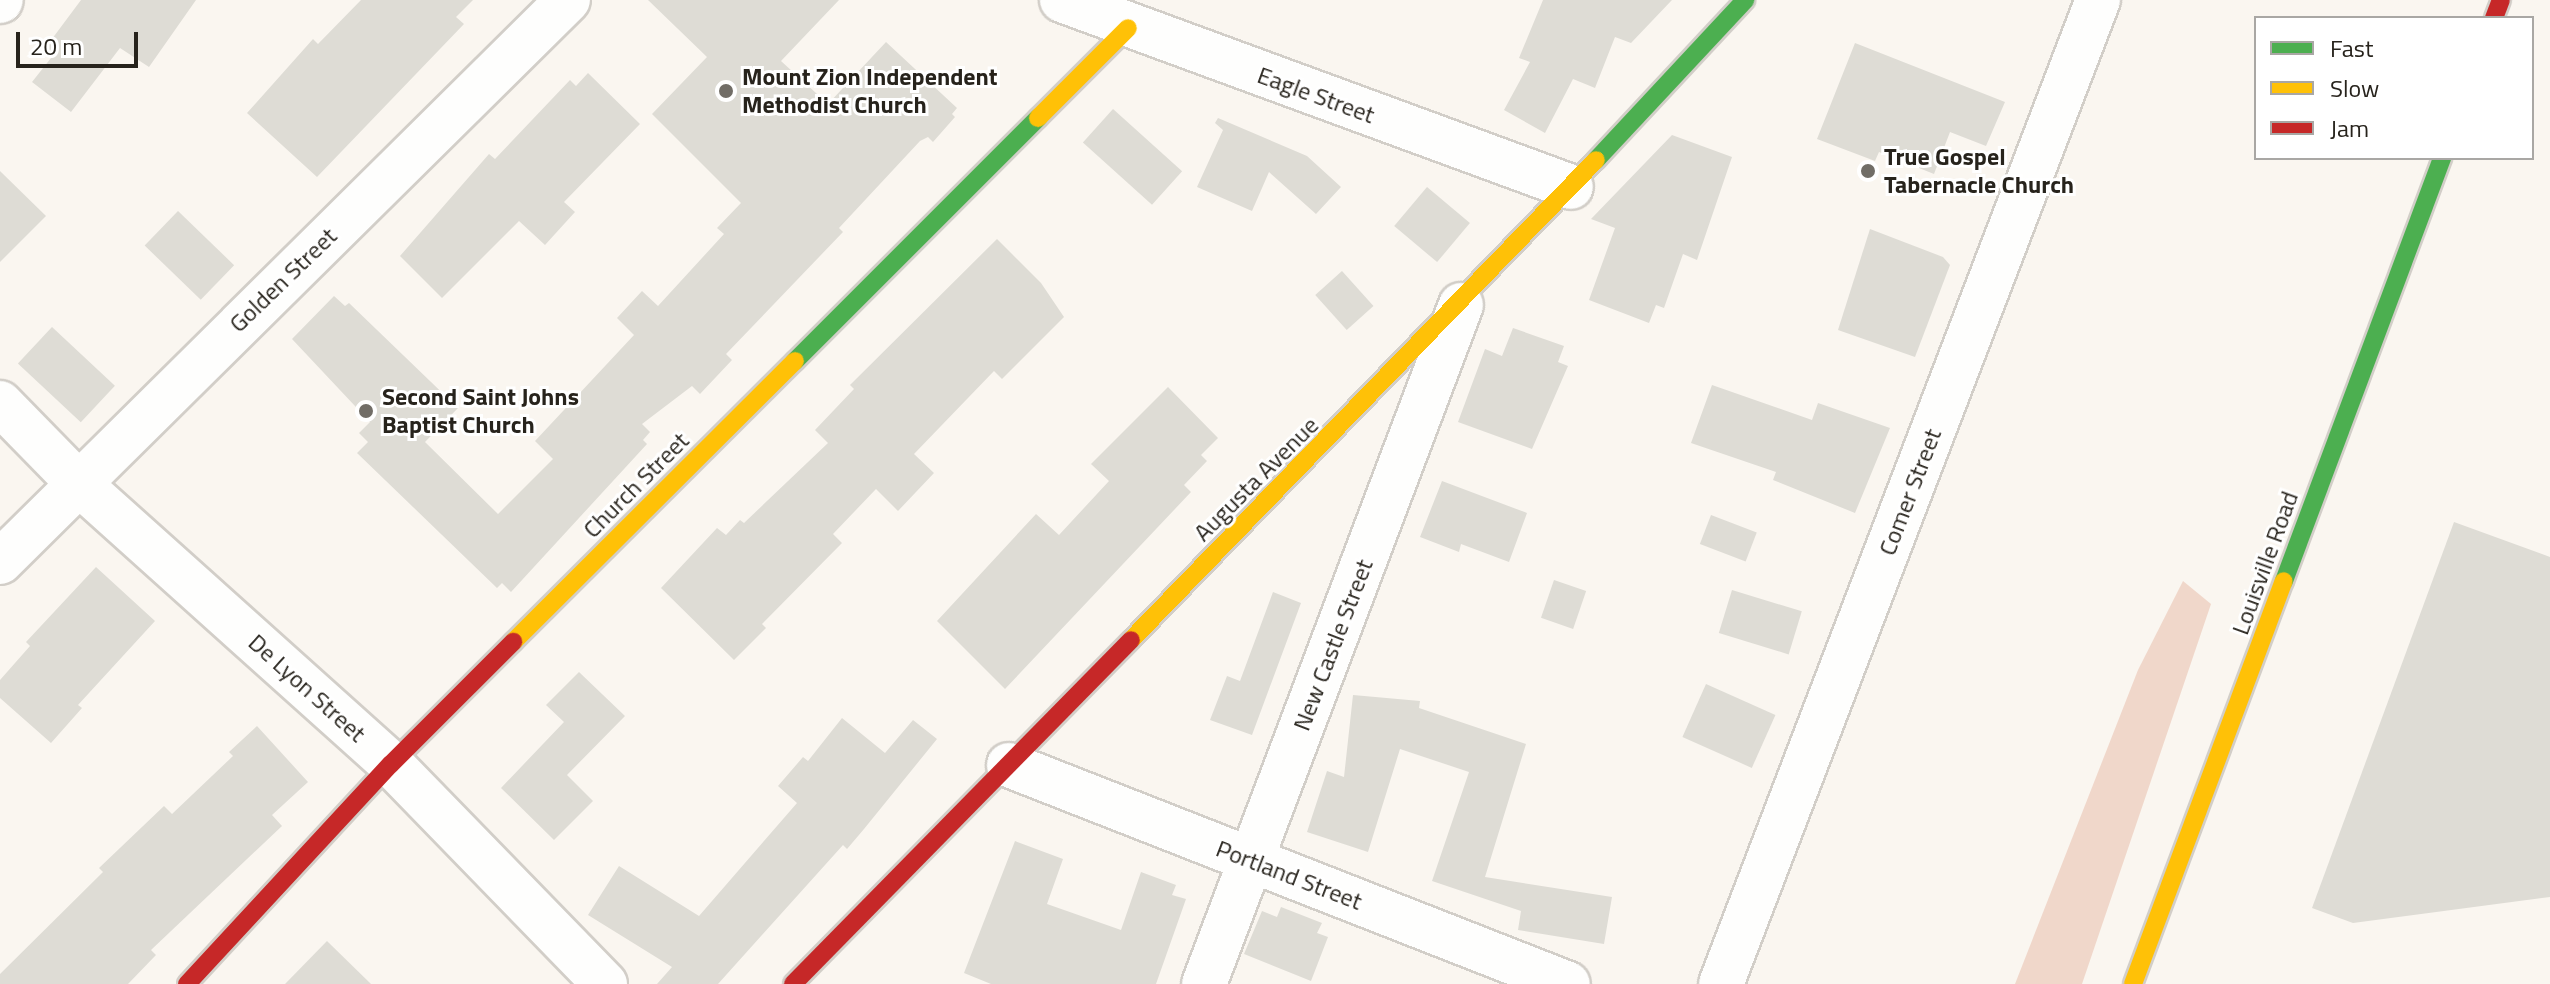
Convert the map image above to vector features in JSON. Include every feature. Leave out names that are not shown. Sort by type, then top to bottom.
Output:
[{"type":"main road","name":"Augusta Avenue","points":[[793,984],[1461,305],[1745,0]]},
{"type":"main road","name":"Church Street","points":[[187,984],[391,764],[1128,28]]},
{"type":"main road","name":"Louisville Road","points":[[2133,984],[2441,160]]},
{"type":"street","name":"Golden Street","points":[[0,562],[77,482],[568,0]]},
{"type":"street","name":"Eagle Street","points":[[1062,0],[1128,28],[1571,187]]},
{"type":"street","name":"Comer Street","points":[[1721,984],[2098,0]]},
{"type":"street","name":"New Castle Street","points":[[1204,984],[1461,305]]},
{"type":"street","name":"De Lyon Street","points":[[0,403],[77,482],[391,764],[605,984]]},
{"type":"street","name":"Portland Street","points":[[1009,765],[1568,984]]},
{"type":"shaded area","points":[[2183,581],[2211,604],[2082,984],[2015,984],[2138,670]]},
{"type":"building","points":[[81,0],[196,0],[149,67],[120,48],[71,112],[32,82],[51,58],[43,51]]},
{"type":"building","points":[[361,0],[473,0],[456,17],[464,24],[317,177],[247,113],[313,39],[318,44]]},
{"type":"building","points":[[648,0],[839,0],[781,61],[828,104],[886,42],[957,108],[952,114],[955,117],[933,142],[928,137],[920,141],[839,228],[843,232],[726,354],[732,360],[700,394],[692,386],[642,424],[650,432],[643,440],[647,444],[511,592],[502,583],[497,588],[357,453],[368,442],[359,433],[370,422],[292,339],[334,296],[345,306],[349,303],[458,408],[425,442],[498,514],[553,459],[535,441],[634,335],[617,318],[642,291],[658,306],[724,234],[717,228],[741,203],[652,114],[707,57]]},
{"type":"building","points":[[1543,0],[1672,0],[1631,43],[1615,37],[1595,88],[1573,79],[1545,133],[1504,110],[1530,62],[1519,58]]},
{"type":"building","points":[[1855,43],[2005,102],[1986,146],[1950,132],[1934,174],[1879,152],[1875,161],[1817,139]]},
{"type":"building","points":[[588,73],[640,124],[564,202],[575,212],[545,245],[519,221],[442,298],[400,256],[489,154],[495,159],[570,80],[576,86]]},
{"type":"building","points":[[1113,109],[1182,171],[1152,205],[1083,142]]},
{"type":"building","points":[[1218,118],[1307,156],[1341,187],[1316,214],[1269,172],[1252,211],[1197,187],[1223,130],[1215,123]]},
{"type":"building","points":[[1672,135],[1732,157],[1697,260],[1683,254],[1664,308],[1656,305],[1649,323],[1589,300],[1615,228],[1591,219]]},
{"type":"building","points":[[0,171],[46,216],[0,262]]},
{"type":"building","points":[[1427,187],[1470,223],[1437,262],[1394,226]]},
{"type":"building","points":[[178,211],[234,265],[201,300],[145,246]]},
{"type":"building","points":[[1870,229],[1943,257],[1950,265],[1915,357],[1838,330]]},
{"type":"building","points":[[997,239],[1041,283],[1064,317],[1002,379],[994,371],[914,454],[934,473],[898,511],[876,489],[833,534],[842,543],[762,624],[766,628],[734,660],[661,588],[717,528],[726,535],[740,520],[744,523],[828,443],[815,430],[854,389],[850,385]]},
{"type":"building","points":[[1342,271],[1373,306],[1347,330],[1315,295]]},
{"type":"building","points":[[52,327],[115,386],[81,422],[18,364]]},
{"type":"building","points":[[1513,328],[1564,346],[1558,362],[1568,366],[1532,449],[1458,422],[1485,349],[1502,356]]},
{"type":"building","points":[[1712,385],[1812,420],[1818,403],[1890,428],[1855,513],[1773,480],[1776,472],[1691,443]]},
{"type":"building","points":[[1168,387],[1218,438],[1201,455],[1207,461],[1184,485],[1191,492],[1005,689],[937,621],[1036,514],[1059,535],[1109,481],[1091,464]]},
{"type":"building","points":[[1442,481],[1527,513],[1509,562],[1461,544],[1459,552],[1420,537]]},
{"type":"building","points":[[1711,515],[1757,533],[1746,562],[1700,544]]},
{"type":"building","points":[[2454,522],[2550,557],[2550,897],[2353,923],[2312,908]]},
{"type":"building","points":[[96,567],[155,621],[78,705],[82,708],[51,743],[0,698],[0,680],[30,646],[26,642]]},
{"type":"building","points":[[1554,580],[1586,591],[1573,629],[1541,618]]},
{"type":"building","points":[[1732,590],[1802,611],[1789,654],[1719,633]]},
{"type":"building","points":[[1273,592],[1301,603],[1252,735],[1210,720],[1227,676],[1240,681]]},
{"type":"building","points":[[579,672],[625,716],[567,775],[593,801],[554,840],[501,788],[564,722],[546,705]]},
{"type":"building","points":[[1706,684],[1775,715],[1752,768],[1682,737]]},
{"type":"building","points":[[1353,695],[1420,701],[1419,708],[1526,744],[1485,877],[1612,897],[1604,944],[1518,930],[1521,911],[1432,881],[1469,772],[1400,749],[1368,852],[1307,832],[1327,771],[1344,777]]},
{"type":"building","points":[[842,718],[885,753],[913,720],[937,739],[847,849],[843,845],[718,984],[657,984],[672,967],[588,915],[619,866],[699,916],[797,803],[778,786],[803,757],[808,761]]},
{"type":"building","points":[[257,726],[308,782],[272,815],[282,826],[151,950],[156,955],[128,984],[0,984],[0,974],[103,872],[99,868],[164,806],[172,814],[233,756],[229,752]]},
{"type":"building","points":[[1015,841],[1063,859],[1047,904],[1121,930],[1141,872],[1176,885],[1172,895],[1186,899],[1156,984],[991,984],[964,973]]},
{"type":"building","points":[[1281,907],[1322,923],[1317,933],[1328,937],[1311,981],[1244,954],[1262,911],[1277,917]]},
{"type":"building","points":[[327,941],[371,984],[285,984]]},
{"type":"traffic: fast","points":[[1596,160],[1745,0]]},
{"type":"traffic: fast","points":[[795,361],[1038,118]]},
{"type":"traffic: fast","points":[[2284,581],[2441,160]]},
{"type":"traffic: slow","points":[[1038,118],[1128,28]]},
{"type":"traffic: slow","points":[[1131,640],[1596,160]]},
{"type":"traffic: slow","points":[[513,642],[795,361]]},
{"type":"traffic: slow","points":[[2133,984],[2284,581]]},
{"type":"traffic: jam","points":[[2495,16],[2501,0]]},
{"type":"traffic: jam","points":[[793,984],[1131,640]]},
{"type":"traffic: jam","points":[[187,984],[391,764],[513,642]]},
{"type":"place","name":"Mount Zion Independent Methodist Church","points":[[726,91]]},
{"type":"place","name":"True Gospel Tabernacle Church","points":[[1868,171]]},
{"type":"place","name":"Second Saint Johns Baptist Church","points":[[366,411]]}]
